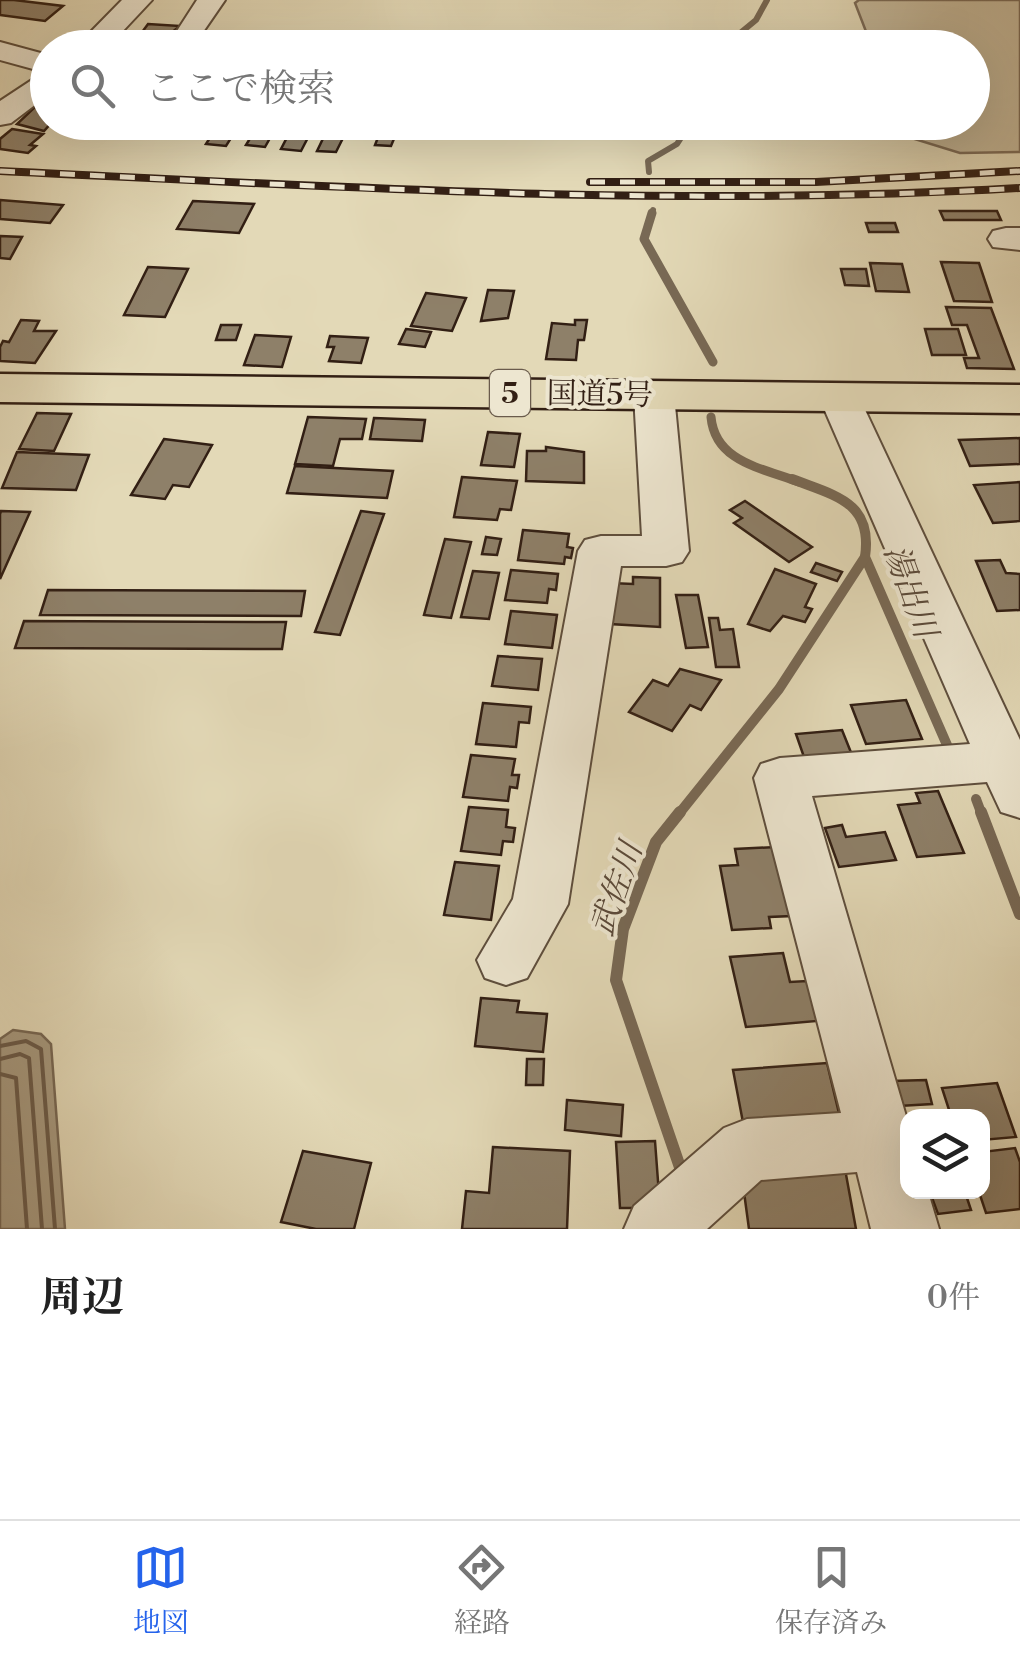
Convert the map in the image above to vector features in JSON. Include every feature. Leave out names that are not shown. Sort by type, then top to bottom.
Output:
[{"type":"highway","name":"国道5号","points":[[0,388],[1020,399]]},
{"type":"street","points":[[108,30],[138,0]]},
{"type":"street","points":[[191,30],[211,0]]},
{"type":"street","points":[[0,50],[30,59]]},
{"type":"street","points":[[0,116],[30,94]]},
{"type":"street","points":[[506,960],[540,904],[601,551],[666,551],[654,395]]},
{"type":"street","points":[[839,397],[1013,779],[780,778],[905,1229]]},
{"type":"street","points":[[666,1223],[725,1165],[746,1150],[882,1140]]},
{"type":"shaded area","points":[[1020,0],[1020,152],[960,153],[918,140],[990,140],[990,30],[865,30],[855,3]]},
{"type":"water","points":[[13,1030],[41,1034],[51,1044],[65,1229],[0,1229],[0,1039]]},
{"type":"building","points":[[0,0],[63,6],[45,21],[0,15]]},
{"type":"building","points":[[148,24],[180,26],[175,30],[144,30]]},
{"type":"building","points":[[30,112],[30,127],[17,124]]},
{"type":"building","points":[[12,129],[30,132],[30,140],[36,140],[30,145],[36,146],[28,153],[0,149],[0,139]]},
{"type":"building","points":[[209,140],[230,140],[226,146],[206,144]]},
{"type":"building","points":[[249,140],[269,140],[265,147],[246,145]]},
{"type":"building","points":[[286,140],[307,140],[301,151],[281,149]]},
{"type":"building","points":[[322,140],[342,140],[336,152],[317,151]]},
{"type":"building","points":[[377,140],[394,140],[391,146],[375,145]]},
{"type":"building","points":[[0,200],[63,205],[50,223],[0,219]]},
{"type":"building","points":[[193,201],[254,204],[239,233],[177,229]]},
{"type":"building","points":[[940,211],[997,211],[1001,220],[944,220]]},
{"type":"building","points":[[866,223],[895,223],[898,232],[869,232]]},
{"type":"building","points":[[0,236],[22,237],[10,259],[0,258]]},
{"type":"building","points":[[941,262],[979,263],[992,302],[954,301]]},
{"type":"building","points":[[870,263],[902,264],[909,292],[876,291]]},
{"type":"building","points":[[148,267],[188,269],[165,317],[124,315]]},
{"type":"building","points":[[841,269],[866,269],[869,286],[845,285]]},
{"type":"building","points":[[488,290],[514,291],[508,318],[481,321]]},
{"type":"building","points":[[426,293],[466,298],[452,331],[411,326]]},
{"type":"building","points":[[946,307],[991,308],[1014,369],[967,368],[964,358],[979,358],[967,325],[952,325]]},
{"type":"building","points":[[21,320],[39,321],[34,331],[56,331],[35,363],[0,361],[3,341],[9,342]]},
{"type":"building","points":[[575,320],[587,320],[584,340],[578,340],[576,360],[546,359],[552,323],[575,325]]},
{"type":"building","points":[[221,325],[241,325],[236,340],[216,340]]},
{"type":"building","points":[[406,329],[431,332],[425,347],[399,344]]},
{"type":"building","points":[[925,329],[958,329],[966,355],[932,355]]},
{"type":"building","points":[[255,335],[291,337],[282,367],[244,365]]},
{"type":"building","points":[[330,336],[368,338],[361,363],[329,361],[334,347],[327,347]]},
{"type":"building","points":[[37,413],[71,414],[54,451],[19,449]]},
{"type":"building","points":[[308,417],[366,419],[362,439],[340,439],[333,466],[295,464]]},
{"type":"building","points":[[374,418],[425,420],[422,441],[370,439]]},
{"type":"building","points":[[488,432],[520,434],[514,467],[481,465]]},
{"type":"building","points":[[1020,438],[1020,464],[970,466],[959,440]]},
{"type":"building","points":[[164,439],[212,445],[189,487],[173,485],[165,499],[131,495]]},
{"type":"building","points":[[546,447],[584,452],[584,483],[526,481],[527,451],[546,451]]},
{"type":"building","points":[[17,452],[89,455],[76,490],[2,488]]},
{"type":"building","points":[[295,466],[393,471],[387,498],[287,493]]},
{"type":"building","points":[[462,477],[517,481],[511,510],[500,509],[497,520],[454,517]]},
{"type":"building","points":[[1020,482],[1020,521],[993,523],[974,485]]},
{"type":"building","points":[[745,501],[812,547],[789,562],[734,523],[742,518],[730,510]]},
{"type":"building","points":[[361,511],[384,514],[340,635],[315,632]]},
{"type":"building","points":[[30,512],[0,579],[0,514]]},
{"type":"building","points":[[523,530],[569,534],[567,547],[573,548],[571,558],[565,557],[564,564],[518,560]]},
{"type":"building","points":[[486,537],[501,539],[497,555],[482,554]]},
{"type":"building","points":[[445,539],[471,542],[451,618],[424,615]]},
{"type":"building","points":[[1000,560],[1006,573],[1020,574],[1020,610],[997,611],[976,561]]},
{"type":"building","points":[[816,563],[842,572],[837,581],[811,572]]},
{"type":"building","points":[[775,569],[816,584],[805,607],[812,609],[805,622],[783,616],[770,631],[748,624]]},
{"type":"building","points":[[511,570],[558,574],[556,590],[549,589],[547,603],[505,600]]},
{"type":"building","points":[[473,571],[499,573],[489,619],[461,617]]},
{"type":"building","points":[[633,577],[660,578],[660,627],[610,624],[611,583],[633,584]]},
{"type":"building","points":[[48,590],[305,591],[301,616],[40,615]]},
{"type":"building","points":[[676,595],[698,595],[708,647],[686,648]]},
{"type":"building","points":[[511,611],[557,615],[552,648],[505,644]]},
{"type":"building","points":[[709,618],[718,618],[720,630],[733,629],[739,667],[716,667]]},
{"type":"building","points":[[24,621],[286,622],[282,649],[15,648]]},
{"type":"building","points":[[498,656],[542,659],[538,690],[492,686]]},
{"type":"building","points":[[680,669],[721,680],[701,710],[690,705],[672,731],[629,712],[653,680],[668,686]]},
{"type":"building","points":[[906,700],[922,739],[866,744],[851,705]]},
{"type":"building","points":[[483,703],[531,707],[529,723],[519,722],[516,747],[476,744]]},
{"type":"building","points":[[842,730],[852,755],[805,760],[796,734]]},
{"type":"building","points":[[471,755],[515,759],[512,775],[519,775],[517,788],[510,787],[508,801],[463,797]]},
{"type":"building","points":[[938,791],[964,853],[917,857],[898,805],[920,803],[916,793]]},
{"type":"building","points":[[469,807],[508,810],[506,827],[515,828],[513,842],[503,841],[501,855],[461,851]]},
{"type":"building","points":[[842,825],[846,837],[885,832],[896,860],[839,867],[825,828]]},
{"type":"building","points":[[776,847],[792,916],[769,917],[771,928],[732,930],[720,866],[738,865],[735,849]]},
{"type":"building","points":[[455,862],[499,866],[491,920],[444,915]]},
{"type":"building","points":[[783,953],[790,982],[807,981],[817,1021],[746,1027],[730,957]]},
{"type":"building","points":[[481,998],[519,1001],[517,1012],[547,1014],[543,1052],[475,1046]]},
{"type":"building","points":[[527,1059],[544,1059],[543,1085],[526,1085]]},
{"type":"building","points":[[827,1063],[842,1126],[745,1133],[733,1070]]},
{"type":"building","points":[[926,1080],[932,1104],[899,1106],[892,1081]]},
{"type":"building","points":[[997,1083],[1016,1137],[990,1139],[990,1109],[949,1109],[942,1088]]},
{"type":"building","points":[[567,1100],[623,1105],[621,1136],[565,1130]]},
{"type":"building","points":[[655,1141],[660,1208],[620,1208],[616,1142]]},
{"type":"building","points":[[493,1147],[570,1151],[567,1229],[462,1229],[466,1191],[489,1193]]},
{"type":"building","points":[[1015,1148],[1020,1162],[1020,1209],[986,1213],[981,1199],[990,1199],[990,1151]]},
{"type":"building","points":[[303,1151],[371,1163],[354,1229],[316,1229],[281,1222]]},
{"type":"building","points":[[845,1169],[856,1229],[749,1229],[741,1170]]},
{"type":"building","points":[[932,1199],[967,1199],[971,1210],[938,1214]]},
{"type":"waterway","name":"湯出川","points":[[744,30],[756,20],[767,0]]},
{"type":"waterway","name":"湯出川","points":[[649,172],[648,161],[680,140]]},
{"type":"waterway","name":"湯出川","points":[[651,215],[653,210]]},
{"type":"waterway","name":"湯出川","points":[[652,213],[644,239],[713,362]]},
{"type":"waterway","name":"湯出川","points":[[711,417],[714,432],[731,454],[799,482]]},
{"type":"waterway","name":"湯出川","points":[[792,479],[837,497],[857,513],[866,539],[865,557]]},
{"type":"waterway","name":"武佐川","points":[[678,815],[779,689],[865,557]]},
{"type":"waterway","name":"湯出川","points":[[865,557],[947,745]]},
{"type":"waterway","name":"湯出川","points":[[976,799],[982,815]]},
{"type":"waterway","name":"武佐川","points":[[680,812],[656,842],[623,929],[616,980],[684,1179]]},
{"type":"waterway","name":"湯出川","points":[[981,812],[1020,914]]},
{"type":"railway","points":[[0,171],[382,189],[637,196],[892,194],[1020,188]]},
{"type":"railway","points":[[590,182],[816,182],[1020,171]]}]
